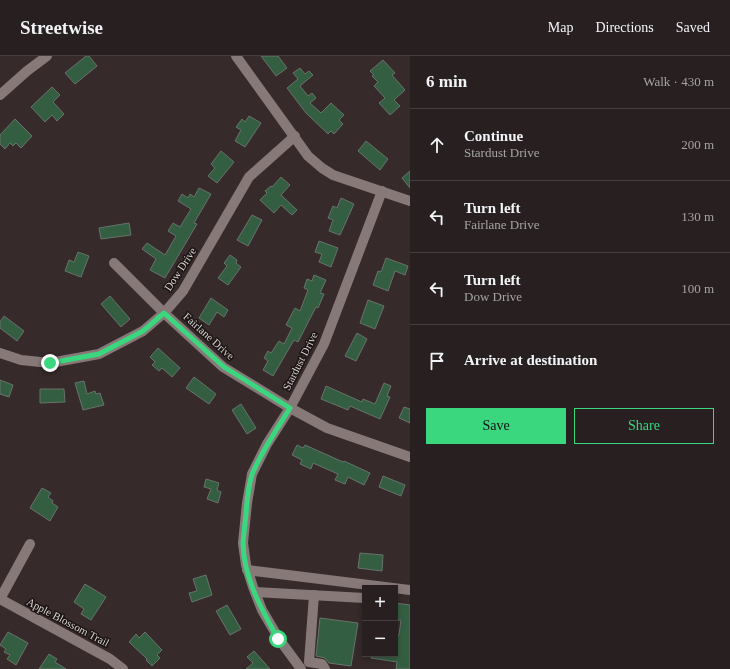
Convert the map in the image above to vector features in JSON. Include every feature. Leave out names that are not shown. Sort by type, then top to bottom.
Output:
[{"type":"street","points":[[1,92],[47,56]]},
{"type":"street","points":[[236,56],[308,156],[322,168],[333,175],[410,201]]},
{"type":"street","name":"Dow Drive","points":[[0,353],[21,360],[50,363],[99,354],[143,331],[164,313],[183,291],[249,177],[295,136]]},
{"type":"street","name":"Stardust Drive","points":[[301,669],[278,639],[262,610],[255,592],[248,570],[243,543],[247,503],[252,474],[267,444],[290,408],[324,344],[382,191]]},
{"type":"street","name":"Fairlane Drive","points":[[114,263],[164,313],[224,367],[290,408],[327,428],[410,457]]},
{"type":"street","points":[[0,599],[30,544]]},
{"type":"street","points":[[248,570],[363,585]]},
{"type":"street","points":[[398,589],[410,590]]},
{"type":"street","points":[[255,592],[362,598]]},
{"type":"street","points":[[314,595],[309,662],[322,664],[326,669]]},
{"type":"street","name":"Apple Blossom Trail","points":[[0,599],[110,659],[123,669]]},
{"type":"building","points":[[86,56],[89,56],[97,66],[75,84],[65,73]]},
{"type":"building","points":[[261,56],[278,56],[287,68],[276,76]]},
{"type":"building","points":[[383,60],[395,73],[392,75],[405,90],[394,100],[400,106],[390,115],[379,103],[385,98],[374,86],[378,82],[372,76],[374,75],[370,71]]},
{"type":"building","points":[[300,68],[305,74],[309,71],[313,75],[300,86],[308,96],[312,93],[316,98],[310,103],[321,113],[331,103],[344,115],[339,120],[343,124],[334,134],[331,131],[328,134],[306,113],[287,88],[298,79],[293,73]]},
{"type":"building","points":[[52,87],[60,95],[53,102],[64,114],[57,121],[52,115],[45,122],[31,107]]},
{"type":"building","points":[[249,116],[261,123],[245,147],[235,141],[241,130],[236,127],[242,119],[245,122]]},
{"type":"building","points":[[15,119],[32,136],[21,148],[16,143],[13,146],[10,143],[5,149],[0,144],[0,135]]},
{"type":"building","points":[[366,141],[388,159],[380,170],[358,151]]},
{"type":"building","points":[[221,151],[234,162],[217,183],[208,176],[215,168],[211,164]]},
{"type":"building","points":[[410,171],[410,188],[402,178]]},
{"type":"building","points":[[281,177],[290,185],[281,195],[297,210],[292,215],[281,205],[274,213],[260,200],[267,193],[265,191],[271,186],[272,187]]},
{"type":"building","points":[[199,188],[211,194],[194,223],[197,224],[165,278],[150,270],[156,259],[142,249],[147,243],[165,255],[176,236],[168,231],[173,223],[180,227],[191,209],[178,201],[182,194],[188,198],[190,194],[194,197]]},
{"type":"building","points":[[341,198],[354,204],[340,235],[329,231],[333,220],[328,218],[333,206],[337,208]]},
{"type":"building","points":[[252,215],[262,220],[248,246],[237,240]]},
{"type":"building","points":[[129,223],[131,235],[101,239],[99,228]]},
{"type":"building","points":[[319,241],[338,248],[331,267],[319,262],[322,254],[315,252]]},
{"type":"building","points":[[78,252],[89,256],[81,277],[65,271],[69,260],[74,262]]},
{"type":"building","points":[[230,255],[237,260],[236,263],[241,267],[228,285],[218,278],[227,266],[224,263]]},
{"type":"building","points":[[386,258],[408,266],[405,275],[395,271],[388,291],[373,285],[378,271],[381,272]]},
{"type":"building","points":[[314,275],[326,280],[320,293],[324,294],[318,308],[316,307],[298,342],[294,340],[273,376],[263,370],[268,361],[264,358],[268,351],[271,353],[279,341],[284,344],[292,328],[286,325],[295,308],[300,311],[308,290],[304,288],[307,279],[312,281]]},
{"type":"building","points":[[110,296],[130,319],[121,327],[101,304]]},
{"type":"building","points":[[211,298],[228,310],[224,317],[217,312],[209,325],[199,318]]},
{"type":"building","points":[[368,300],[384,306],[375,329],[360,323]]},
{"type":"building","points":[[4,316],[24,331],[17,341],[0,328],[0,322]]},
{"type":"building","points":[[357,333],[367,339],[356,361],[345,356]]},
{"type":"building","points":[[158,348],[180,368],[172,377],[162,368],[159,371],[152,365],[155,362],[150,357]]},
{"type":"building","points":[[194,377],[216,394],[209,404],[186,388]]},
{"type":"building","points":[[0,380],[13,385],[9,397],[0,394]]},
{"type":"building","points":[[84,381],[87,394],[95,391],[96,394],[100,393],[104,405],[83,410],[75,383]]},
{"type":"building","points":[[384,383],[391,386],[387,396],[390,397],[380,419],[350,406],[348,410],[321,399],[326,386],[362,402],[363,399],[375,404]]},
{"type":"building","points":[[40,389],[64,389],[65,402],[40,403]]},
{"type":"building","points":[[241,404],[256,428],[247,434],[232,410]]},
{"type":"building","points":[[404,407],[410,409],[410,423],[399,418]]},
{"type":"building","points":[[297,445],[303,448],[305,445],[370,473],[364,485],[348,477],[345,484],[335,480],[338,474],[313,463],[311,469],[300,464],[302,460],[292,455]]},
{"type":"building","points":[[383,476],[405,485],[401,496],[379,487]]},
{"type":"building","points":[[206,479],[219,483],[217,490],[221,492],[218,503],[207,499],[211,489],[204,487]]},
{"type":"building","points":[[42,488],[51,493],[48,497],[53,501],[52,503],[58,507],[50,521],[30,508]]},
{"type":"building","points":[[360,553],[383,555],[382,571],[358,568]]},
{"type":"building","points":[[206,575],[212,595],[192,602],[189,593],[197,591],[193,579]]},
{"type":"building","points":[[85,584],[106,597],[91,620],[81,614],[84,609],[74,602]]},
{"type":"building","points":[[398,603],[410,605],[410,669],[396,669],[397,662],[371,658],[398,657],[398,635],[401,620],[398,620]]},
{"type":"building","points":[[227,605],[241,629],[230,635],[216,611]]},
{"type":"building","points":[[320,618],[358,623],[351,666],[329,663],[325,658],[316,656]]},
{"type":"building","points":[[8,632],[28,643],[16,665],[7,659],[10,655],[4,652],[6,649],[0,645]]},
{"type":"building","points":[[145,632],[162,650],[157,655],[160,658],[152,666],[146,660],[147,659],[129,642],[136,634],[139,638]]},
{"type":"building","points":[[254,651],[270,669],[246,669],[253,663],[247,657]]},
{"type":"building","points":[[49,654],[57,659],[55,662],[66,669],[39,669]]},
{"type":"route","points":[[50,363],[99,354],[143,331],[164,313],[224,367],[290,408],[267,444],[252,474],[247,503],[243,543],[246,565],[253,587],[262,610],[278,639]]}]
